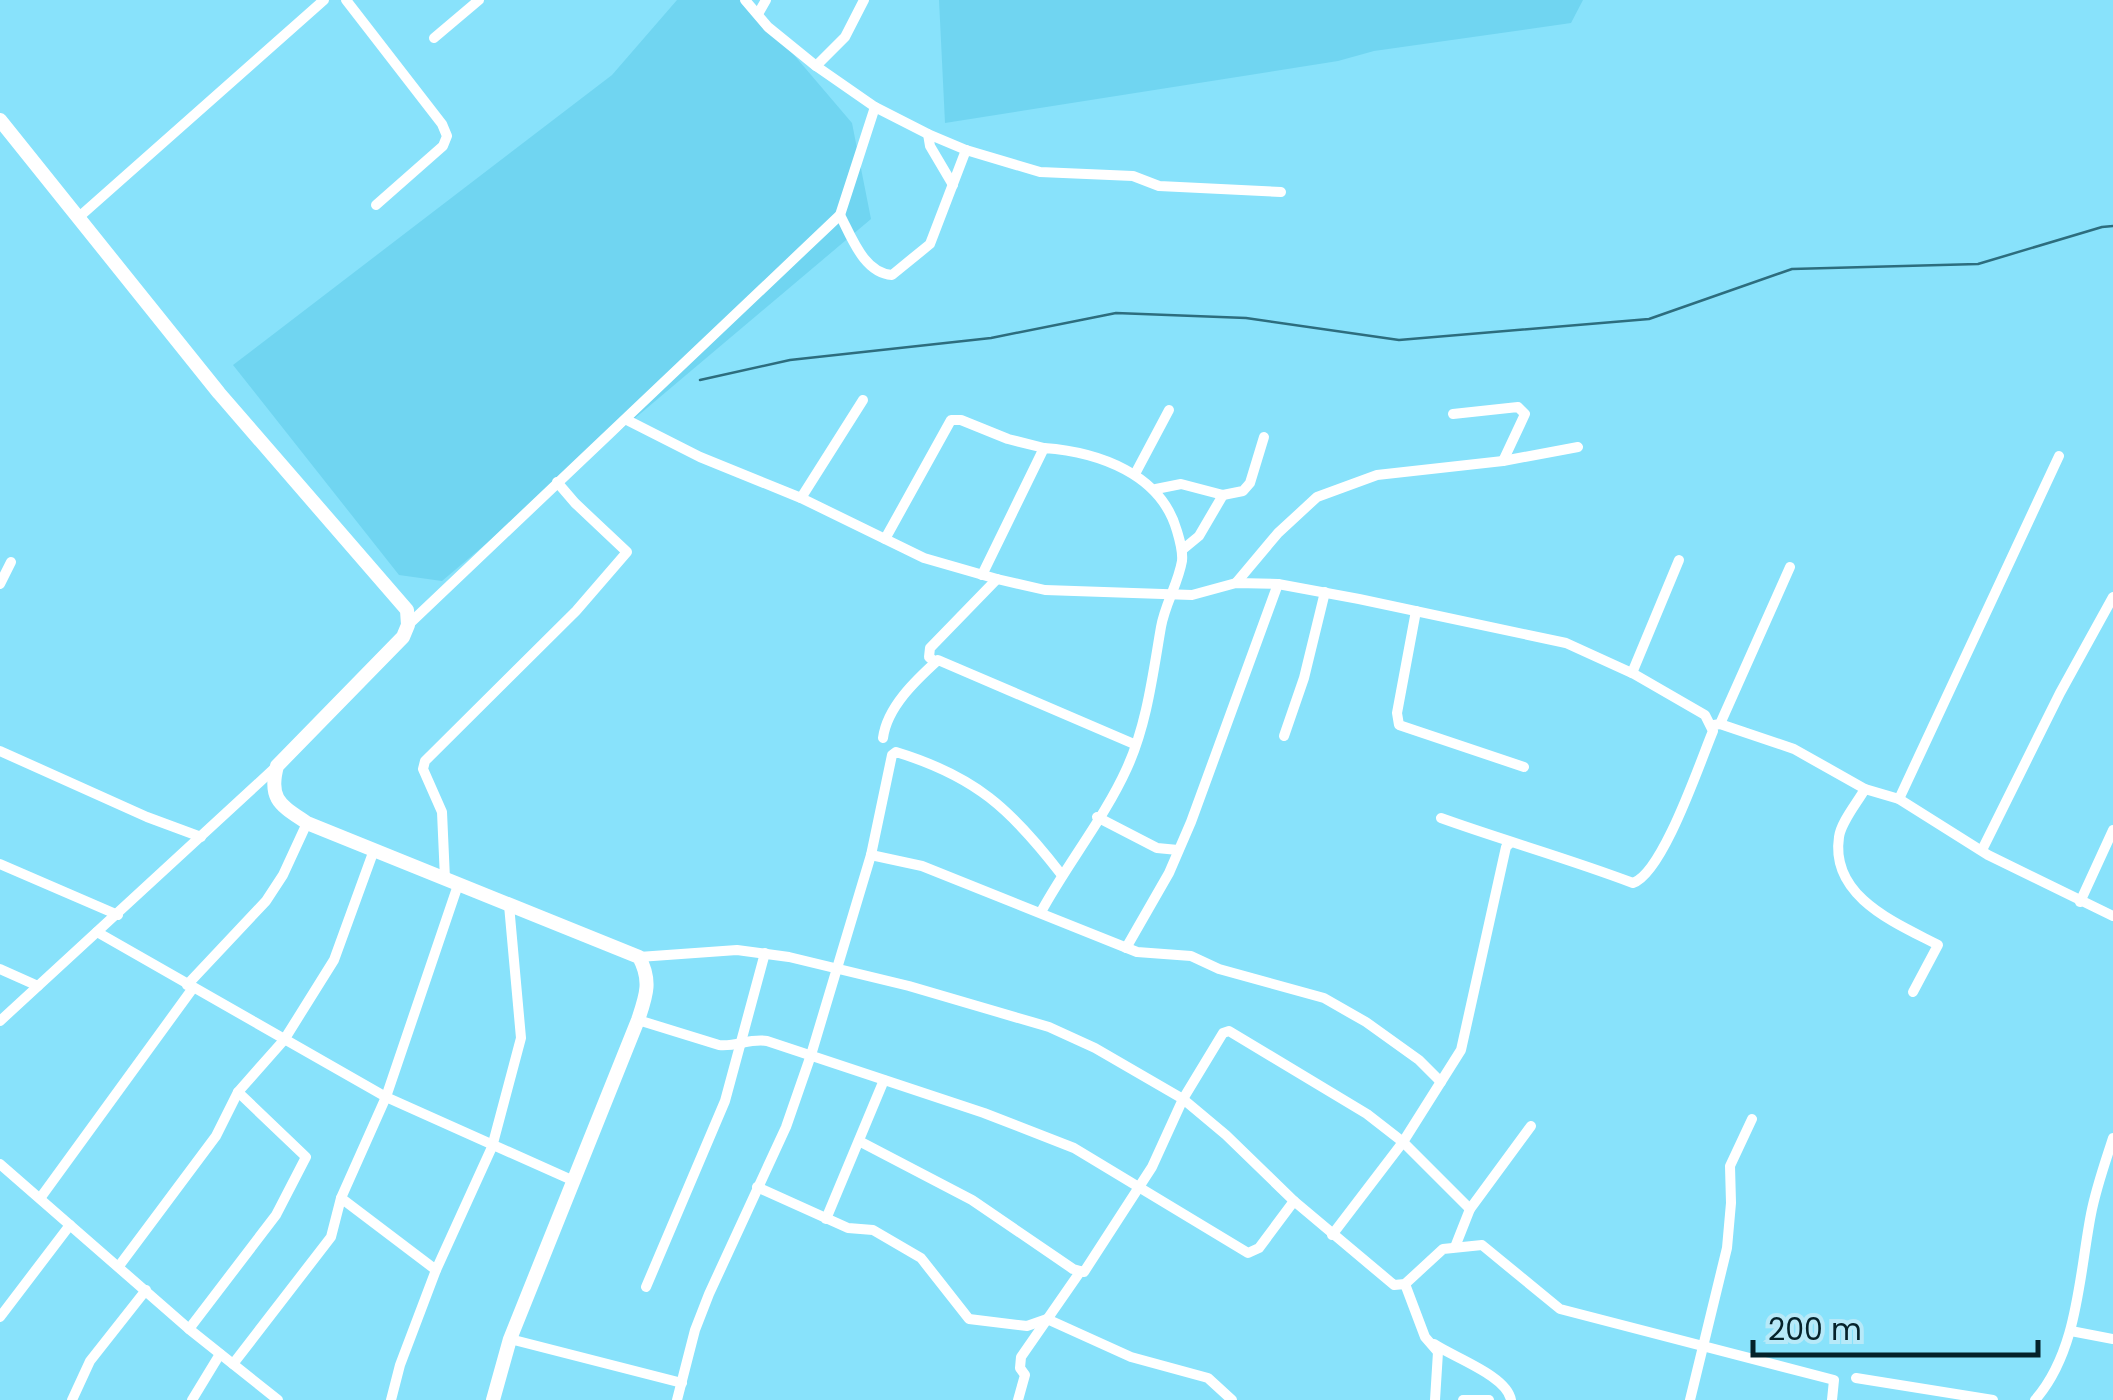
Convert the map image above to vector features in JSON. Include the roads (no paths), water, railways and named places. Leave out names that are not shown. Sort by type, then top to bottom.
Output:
[{"type":"street","points":[[79,218],[324,0]]},
{"type":"street","points":[[346,0],[442,124],[447,136],[443,146],[376,205]]},
{"type":"street","points":[[434,38],[479,0]]},
{"type":"street","points":[[744,0],[768,28],[875,107],[966,150],[1040,172],[1133,176],[1160,186],[1282,192]]},
{"type":"street","points":[[758,14],[766,0]]},
{"type":"street","points":[[816,66],[846,36],[864,0]]},
{"type":"street","points":[[408,624],[840,215],[875,107]]},
{"type":"street","points":[[0,1021],[278,766],[403,638],[408,624],[407,610],[220,393],[3,129]]},
{"type":"street","points":[[928,134],[930,146],[952,185]]},
{"type":"street","points":[[840,215],[865,260],[886,276],[892,275],[930,244],[966,150]]},
{"type":"street","points":[[801,498],[863,400]]},
{"type":"street","points":[[1453,414],[1518,407],[1524,411],[1526,414],[1503,460]]},
{"type":"street","points":[[1134,474],[1169,410]]},
{"type":"street","points":[[627,420],[924,558],[997,580],[1044,590],[1171,594],[1210,593],[1236,583],[1278,584],[1566,643],[1632,674],[1717,724],[1794,749],[1865,789],[1898,799],[1982,850],[2113,916]]},
{"type":"street","points":[[885,539],[951,420],[961,420],[1008,440],[1097,458],[1134,474],[1156,489],[1174,520],[1182,564],[1161,624],[1157,661],[1127,768],[1040,912]]},
{"type":"street","points":[[1156,489],[1181,484],[1223,495],[1238,493],[1250,483],[1264,437]]},
{"type":"street","points":[[1236,583],[1278,533],[1317,497],[1378,474],[1503,460],[1578,446]]},
{"type":"street","points":[[982,575],[1044,448]]},
{"type":"street","points":[[1898,799],[2058,456]]},
{"type":"street","points":[[233,1364],[331,1236],[342,1198],[386,1097],[452,882],[442,812],[423,768],[426,761],[576,611],[628,552],[557,482]]},
{"type":"street","points":[[1182,550],[1199,536],[1223,495]]},
{"type":"street","points":[[1632,674],[1680,560]]},
{"type":"street","points":[[0,584],[11,562]]},
{"type":"street","points":[[1441,818],[1634,883],[1641,880],[1664,850],[1790,567]]},
{"type":"street","points":[[997,580],[930,648],[928,653],[934,661],[1134,744]]},
{"type":"street","points":[[1126,948],[1169,873],[1278,584]]},
{"type":"street","points":[[1284,736],[1326,592]]},
{"type":"street","points":[[1982,850],[2113,597]]},
{"type":"street","points":[[1416,611],[1397,713],[1399,725],[1524,767]]},
{"type":"street","points":[[883,738],[904,694],[934,661]]},
{"type":"street","points":[[0,750],[147,817],[201,837]]},
{"type":"street","points":[[677,1400],[695,1330],[786,1127],[811,1055],[872,856],[892,755],[896,752],[934,764],[973,783],[1026,828],[1062,874]]},
{"type":"street","points":[[278,766],[272,786],[280,805],[307,823],[639,957],[737,950],[765,953],[909,986],[1049,1027],[1095,1048],[1183,1099],[1226,1134],[1294,1202],[1394,1285],[1405,1284],[1442,1250],[1482,1245],[1560,1309],[1834,1380],[1832,1400]]},
{"type":"street","points":[[1865,789],[1839,836],[1841,868],[1862,900],[1938,946],[1913,992]]},
{"type":"street","points":[[1097,817],[1157,848],[1178,850]]},
{"type":"street","points":[[41,1197],[122,1089],[190,987],[266,901],[307,823]]},
{"type":"street","points":[[2080,902],[2113,830]]},
{"type":"street","points":[[1332,1235],[1403,1142],[1462,1050],[1510,843]]},
{"type":"street","points":[[119,1266],[216,1136],[238,1092],[284,1040],[334,960],[374,850]]},
{"type":"street","points":[[872,856],[922,866],[1126,948],[1191,956],[1219,969],[1324,998],[1420,1060],[1442,1082]]},
{"type":"street","points":[[0,864],[118,915]]},
{"type":"street","points":[[390,1400],[436,1270],[492,1146],[522,1026],[509,906]]},
{"type":"street","points":[[98,932],[386,1097],[574,1181]]},
{"type":"street","points":[[646,1287],[726,1101],[765,953]]},
{"type":"street","points":[[494,1400],[510,1339],[638,1020],[648,989],[648,973],[639,957]]},
{"type":"street","points":[[0,969],[38,986]]},
{"type":"street","points":[[638,1020],[719,1045],[768,1040],[984,1113],[1074,1148],[1248,1254],[1259,1248],[1294,1202]]},
{"type":"street","points":[[1018,1400],[1025,1376],[1020,1357],[1080,1272],[1084,1272],[1140,1187],[1183,1099],[1223,1033],[1229,1031],[1342,1097],[1403,1142],[1470,1209]]},
{"type":"street","points":[[826,1218],[884,1080]]},
{"type":"street","points":[[189,1329],[276,1215],[306,1157],[238,1092]]},
{"type":"street","points":[[1690,1400],[1727,1248],[1732,1203],[1730,1166],[1752,1119]]},
{"type":"street","points":[[1455,1247],[1470,1209],[1531,1126]]},
{"type":"street","points":[[2035,1400],[2047,1386],[2071,1332],[2092,1208],[2113,1138]]},
{"type":"street","points":[[859,1141],[972,1200],[1080,1272]]},
{"type":"street","points":[[1,1168],[41,1197],[189,1329],[278,1400]]},
{"type":"street","points":[[757,1187],[848,1228],[873,1230],[921,1258],[969,1319],[1027,1326],[1046,1319],[1132,1357],[1208,1378],[1232,1400]]},
{"type":"street","points":[[342,1198],[436,1270]]},
{"type":"street","points":[[0,1317],[70,1225]]},
{"type":"street","points":[[1405,1284],[1425,1338],[1438,1352],[1434,1400]]},
{"type":"street","points":[[72,1400],[90,1361],[146,1290]]},
{"type":"street","points":[[2071,1332],[2113,1339]]},
{"type":"street","points":[[1425,1338],[1500,1381],[1509,1390],[1511,1400]]},
{"type":"street","points":[[510,1339],[682,1383]]},
{"type":"street","points":[[192,1400],[220,1354]]},
{"type":"street","points":[[1856,1378],[1993,1400]]},
{"type":"street","points":[[1463,1400],[1489,1400]]},
{"type":"waterway","points":[[700,380],[790,360],[991,338],[1116,313],[1246,318],[1399,340],[1649,319],[1792,269],[1978,264],[2113,226]]}]
